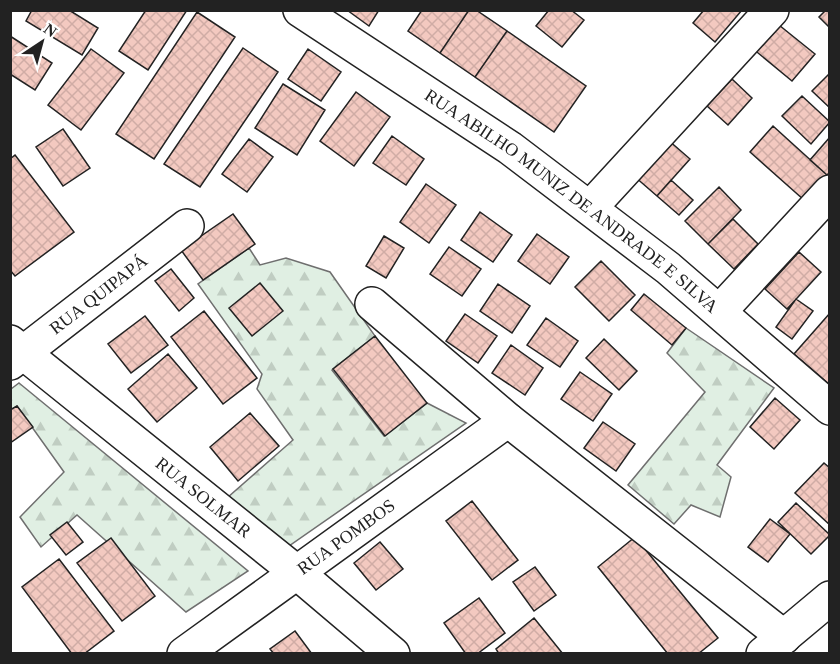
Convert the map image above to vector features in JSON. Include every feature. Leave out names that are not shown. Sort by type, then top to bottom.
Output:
[{"type":"street","name":"RUA ABILHO MUNIZ DE ANDRADE E SILVA","points":[[300,10],[510,148],[590,208],[720,311],[830,408]]},
{"type":"street","points":[[590,208],[772,10]]},
{"type":"street","points":[[720,311],[830,192]]},
{"type":"street","name":"RUA QUIPAPÁ","points":[[15,353],[186,226]]},
{"type":"street","points":[[372,304],[774,645],[830,598]]},
{"type":"street","name":"RUA SOLMAR","points":[[15,353],[295,571],[393,654]]},
{"type":"street","name":"RUA POMBOS","points":[[184,654],[295,571],[508,420]]},
{"type":"green space","points":[[249,248],[260,265],[286,258],[330,272],[375,336],[332,370],[384,436],[427,403],[466,423],[286,548],[227,498],[293,440],[257,389],[262,374],[198,284]]},
{"type":"green space","points":[[686,328],[774,388],[717,465],[731,477],[720,517],[691,505],[674,524],[628,485],[705,392],[667,353]]},
{"type":"green space","points":[[19,383],[248,571],[186,612],[77,515],[41,547],[20,517],[64,472],[17,406],[11,410],[11,389]]},
{"type":"building","points":[[32,10],[69,10],[98,28],[82,55],[26,21]]},
{"type":"building","points":[[146,10],[187,10],[148,70],[119,51]]},
{"type":"building","points":[[347,10],[379,10],[369,26]]},
{"type":"building","points":[[422,10],[469,10],[440,53],[408,31]]},
{"type":"building","points":[[469,10],[476,10],[507,31],[475,77],[440,53]]},
{"type":"building","points":[[549,10],[571,10],[584,20],[562,47],[536,26]]},
{"type":"building","points":[[704,10],[742,10],[715,42],[693,23]]},
{"type":"building","points":[[826,10],[830,10],[830,28],[819,17]]},
{"type":"building","points":[[197,12],[235,37],[154,159],[116,134]]},
{"type":"building","points":[[774,21],[815,54],[792,81],[752,48]]},
{"type":"building","points":[[507,31],[586,86],[554,132],[475,77]]},
{"type":"building","points":[[10,36],[52,63],[35,90],[10,74]]},
{"type":"building","points":[[243,48],[278,72],[200,187],[164,164]]},
{"type":"building","points":[[91,49],[124,73],[81,130],[48,105]]},
{"type":"building","points":[[308,49],[341,72],[321,101],[288,79]]},
{"type":"building","points":[[830,73],[830,108],[812,91]]},
{"type":"building","points":[[732,79],[752,98],[728,125],[707,106]]},
{"type":"building","points":[[283,84],[325,110],[297,155],[255,128]]},
{"type":"building","points":[[356,92],[390,117],[354,166],[320,141]]},
{"type":"building","points":[[802,96],[830,122],[811,144],[782,116]]},
{"type":"building","points":[[773,126],[827,175],[804,200],[750,152]]},
{"type":"building","points":[[63,129],[90,168],[63,186],[36,147]]},
{"type":"building","points":[[392,136],[424,159],[406,185],[373,163]]},
{"type":"building","points":[[830,137],[830,172],[827,175],[810,160]]},
{"type":"building","points":[[249,139],[273,157],[247,192],[222,174]]},
{"type":"building","points":[[667,139],[690,159],[657,196],[634,176]]},
{"type":"building","points":[[15,155],[74,232],[15,276],[10,270],[10,159]]},
{"type":"building","points":[[671,180],[693,200],[679,215],[657,196]]},
{"type":"building","points":[[426,184],[456,205],[429,243],[400,222]]},
{"type":"building","points":[[719,187],[741,210],[708,244],[685,221]]},
{"type":"building","points":[[480,212],[512,235],[493,262],[461,240]]},
{"type":"building","points":[[233,214],[255,244],[203,280],[181,250]]},
{"type":"building","points":[[733,219],[758,244],[734,269],[708,244]]},
{"type":"building","points":[[537,234],[569,257],[550,284],[518,261]]},
{"type":"building","points":[[384,236],[404,248],[386,278],[366,266]]},
{"type":"building","points":[[449,247],[481,269],[462,296],[430,274]]},
{"type":"building","points":[[799,252],[821,272],[787,309],[765,289]]},
{"type":"building","points":[[601,261],[635,295],[609,321],[575,287]]},
{"type":"building","points":[[171,269],[194,298],[179,311],[155,281]]},
{"type":"building","points":[[260,283],[283,311],[252,336],[229,308]]},
{"type":"building","points":[[498,284],[530,306],[512,333],[480,311]]},
{"type":"building","points":[[644,294],[686,328],[672,345],[631,310]]},
{"type":"building","points":[[796,299],[813,311],[792,339],[776,327]]},
{"type":"building","points":[[204,311],[257,378],[223,404],[171,337]]},
{"type":"building","points":[[830,313],[830,385],[794,354]]},
{"type":"building","points":[[465,314],[497,336],[478,363],[446,341]]},
{"type":"building","points":[[145,316],[168,345],[131,373],[108,344]]},
{"type":"building","points":[[546,318],[578,341],[560,367],[527,345]]},
{"type":"building","points":[[375,336],[427,403],[385,436],[333,369]]},
{"type":"building","points":[[604,339],[637,371],[619,390],[586,358]]},
{"type":"building","points":[[511,345],[543,368],[525,395],[492,373]]},
{"type":"building","points":[[168,354],[197,388],[157,422],[128,389]]},
{"type":"building","points":[[580,372],[612,394],[593,421],[561,399]]},
{"type":"building","points":[[775,398],[800,420],[774,449],[750,427]]},
{"type":"building","points":[[17,406],[33,427],[10,443],[10,410]]},
{"type":"building","points":[[250,413],[279,446],[238,481],[210,447]]},
{"type":"building","points":[[603,422],[635,444],[616,471],[584,448]]},
{"type":"building","points":[[824,463],[830,468],[830,525],[795,493]]},
{"type":"building","points":[[472,501],[518,560],[492,580],[446,521]]},
{"type":"building","points":[[796,503],[830,535],[811,554],[778,522]]},
{"type":"building","points":[[770,519],[790,534],[768,562],[748,547]]},
{"type":"building","points":[[67,522],[83,542],[66,555],[50,535]]},
{"type":"building","points":[[635,537],[718,638],[698,654],[668,654],[598,567]]},
{"type":"building","points":[[111,538],[155,596],[122,621],[77,563]]},
{"type":"building","points":[[380,542],[403,569],[376,590],[354,563]]},
{"type":"building","points":[[59,559],[114,631],[84,654],[72,654],[22,587]]},
{"type":"building","points":[[535,567],[556,595],[534,611],[513,582]]},
{"type":"building","points":[[479,598],[505,633],[477,654],[466,654],[444,623]]},
{"type":"building","points":[[534,618],[563,654],[499,654],[496,649]]},
{"type":"building","points":[[295,631],[312,654],[274,654],[270,649]]}]
